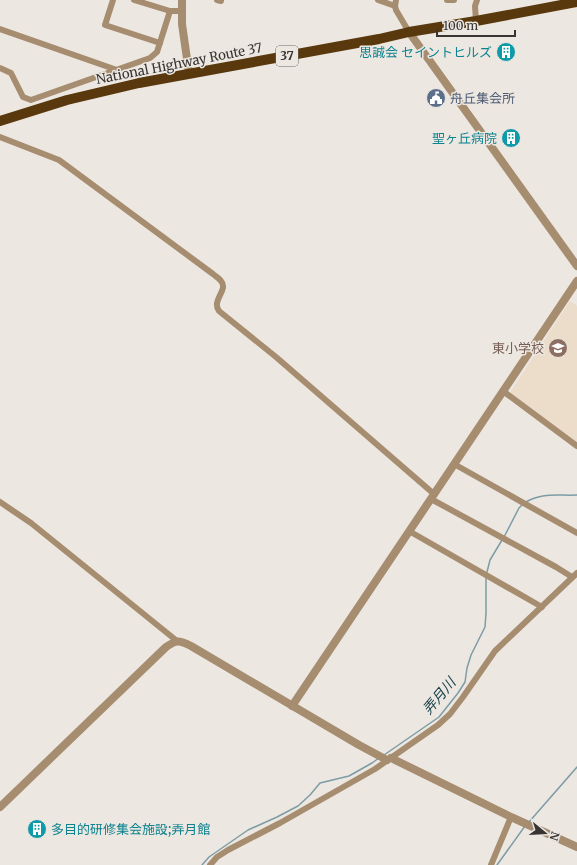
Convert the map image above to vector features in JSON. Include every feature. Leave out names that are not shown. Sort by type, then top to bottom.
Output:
[{"type":"highway","name":"National Highway Route 37","points":[[0,121],[67,100],[139,83],[577,2]]},
{"type":"street","points":[[113,0],[105,25],[160,43]]},
{"type":"street","points":[[134,0],[170,11],[181,10]]},
{"type":"street","points":[[182,0],[182,24],[189,73]]},
{"type":"street","points":[[217,0],[221,0]]},
{"type":"street","points":[[378,0],[396,3],[409,32],[577,266]]},
{"type":"street","points":[[447,0],[454,0]]},
{"type":"street","points":[[476,21],[475,6],[477,0]]},
{"type":"street","points":[[0,68],[11,73],[23,97],[31,100],[150,58],[157,52],[170,11]]},
{"type":"street","points":[[0,29],[117,70]]},
{"type":"street","points":[[0,137],[59,160],[213,274],[223,284],[222,292],[216,304],[219,311],[276,357],[432,496],[502,538],[556,567],[575,575],[496,650],[450,714],[438,725],[375,769],[294,815],[217,856],[210,865]]},
{"type":"street","points":[[292,706],[577,281]]},
{"type":"street","points":[[503,391],[577,446]]},
{"type":"street","points":[[454,464],[577,533]]},
{"type":"street","points":[[0,502],[31,524],[177,641],[183,642],[359,745],[577,848]]},
{"type":"street","points":[[409,531],[542,607]]},
{"type":"street","points":[[0,807],[166,647],[177,641]]},
{"type":"street","points":[[490,865],[511,817]]},
{"type":"shaded area","name":"東小学校","points":[[570,301],[577,306],[577,442],[511,395],[511,391]]},
{"type":"waterway","name":"弄月川","points":[[526,502],[538,497],[551,495],[577,495]]},
{"type":"waterway","name":"弄月川","points":[[504,537],[519,508],[523,504]]},
{"type":"waterway","name":"弄月川","points":[[487,572],[490,560],[502,540]]},
{"type":"waterway","name":"弄月川","points":[[384,755],[439,717],[465,682],[471,655],[485,627],[486,578]]},
{"type":"waterway","name":"弄月川","points":[[202,865],[209,857],[248,830],[298,806],[320,783],[349,776],[379,758]]},
{"type":"waterway","points":[[529,822],[577,767]]},
{"type":"waterway","points":[[497,865],[525,826]]},
{"type":"place","name":"思誠会 セイントヒルズ","points":[[506,52]]},
{"type":"place","name":"舟丘集会所","points":[[436,98]]},
{"type":"place","name":"聖ヶ丘病院","points":[[511,138]]},
{"type":"place","name":"東小学校","points":[[558,348]]},
{"type":"place","name":"多目的研修集会施設;弄月館","points":[[37,829]]}]
